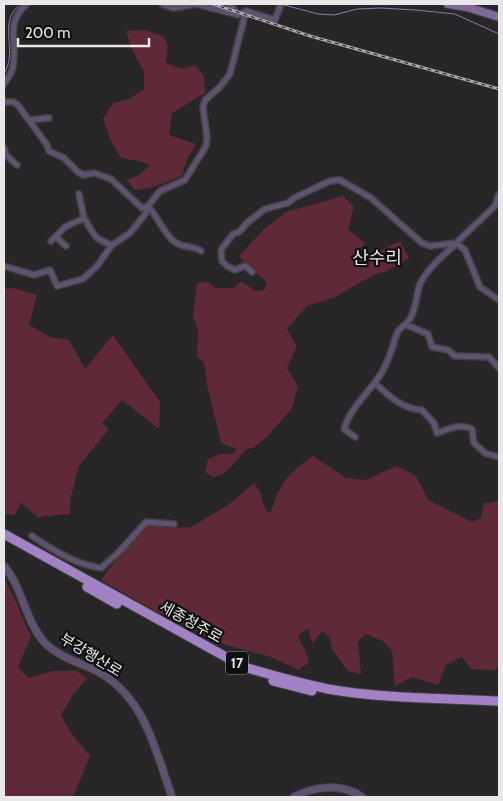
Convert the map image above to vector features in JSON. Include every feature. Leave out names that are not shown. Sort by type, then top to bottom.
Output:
[{"type":"highway","name":"세종청주로","points":[[4,534],[244,666],[281,678],[330,689],[382,695],[499,701]]},
{"type":"highway","name":"세종청주로","points":[[4,540],[200,650],[251,674],[287,686],[324,693],[379,699],[499,706]]},
{"type":"main road","points":[[448,4],[467,7],[499,17]]},
{"type":"street","points":[[4,84],[13,69],[13,23],[19,11],[27,4]]},
{"type":"street","points":[[162,4],[173,8],[196,4],[238,16],[246,11],[275,20],[281,4]]},
{"type":"street","points":[[230,4],[238,16]]},
{"type":"street","points":[[4,266],[34,275],[50,270],[57,286],[83,279],[97,266],[112,245],[130,232],[146,213],[148,206],[160,190],[185,180],[206,146],[207,137],[203,107],[205,100],[219,88],[230,74],[246,11]]},
{"type":"street","points":[[4,102],[14,102],[29,120],[49,150],[64,158],[78,172],[83,174],[94,173],[111,179],[142,208],[148,206]]},
{"type":"street","points":[[29,120],[49,118]]},
{"type":"street","points":[[4,148],[6,155],[17,165]]},
{"type":"street","points":[[252,272],[245,266],[235,270],[222,261],[221,250],[225,242],[265,209],[288,203],[294,198],[330,181],[340,180],[371,198],[422,243],[430,246],[456,243],[465,250],[480,287],[499,300]]},
{"type":"street","points":[[79,194],[84,218],[92,234],[100,241],[112,245]]},
{"type":"street","points":[[355,437],[344,429],[346,420],[355,405],[375,383],[383,370],[398,330],[407,325],[416,307],[420,283],[438,260],[495,206],[499,194]]},
{"type":"street","points":[[148,206],[174,242],[196,248],[201,252]]},
{"type":"street","points":[[51,241],[65,227],[84,218]]},
{"type":"street","points":[[56,237],[66,246]]},
{"type":"street","points":[[407,325],[428,334],[432,347],[448,350],[455,356],[489,357],[499,368]]},
{"type":"street","points":[[375,383],[396,402],[407,407],[422,410],[434,423],[437,433],[461,425],[466,426],[472,429],[474,444],[485,453],[499,456]]},
{"type":"street","points":[[32,536],[59,554],[89,566],[101,568],[120,551],[146,522],[174,524]]},
{"type":"street","name":"부강행산로","points":[[4,566],[12,577],[31,621],[45,642],[63,656],[112,681],[140,712],[149,731],[172,797]]},
{"type":"street","points":[[294,797],[314,789],[329,788],[350,790],[362,797]]},
{"type":"street","points":[[343,789],[344,797]]},
{"type":"shaded area","points":[[145,30],[164,37],[168,47],[166,63],[182,69],[195,65],[204,76],[205,93],[172,113],[169,135],[196,144],[187,160],[182,176],[151,188],[135,190],[127,180],[139,175],[150,165],[121,158],[111,141],[103,119],[113,103],[129,99],[144,89],[144,72],[131,47],[126,31]]},
{"type":"shaded area","points":[[343,196],[354,207],[348,229],[365,243],[358,253],[361,260],[400,241],[409,258],[333,298],[307,306],[287,329],[297,346],[287,368],[298,386],[292,408],[267,437],[253,448],[246,449],[223,474],[213,477],[205,472],[208,459],[220,454],[233,454],[237,449],[221,443],[207,385],[204,363],[197,357],[198,329],[193,316],[197,283],[208,282],[216,288],[234,288],[241,281],[256,291],[264,290],[267,283],[239,256],[263,230],[286,212]]},
{"type":"shaded area","points":[[13,288],[37,295],[29,325],[50,337],[69,340],[85,369],[113,335],[160,402],[159,429],[122,400],[102,423],[109,429],[79,466],[70,500],[70,514],[38,517],[21,503],[15,515],[4,514],[4,289]]},
{"type":"shaded area","points":[[313,456],[346,478],[365,480],[397,466],[416,476],[428,500],[472,522],[481,518],[484,503],[492,503],[499,500],[499,666],[495,670],[471,669],[462,657],[446,665],[438,685],[412,677],[395,686],[392,651],[383,641],[365,634],[358,642],[361,674],[348,671],[332,649],[329,636],[322,631],[313,643],[308,628],[298,636],[309,662],[299,670],[271,657],[226,645],[150,608],[101,580],[119,556],[149,524],[169,528],[192,527],[232,502],[254,483],[260,492],[266,511],[271,512],[278,493],[286,480],[297,468]]},
{"type":"shaded area","points":[[4,578],[31,637],[18,667],[28,678],[52,671],[77,671],[87,678],[72,696],[61,715],[71,733],[90,756],[73,797],[4,797]]},
{"type":"waterway","points":[[4,73],[8,66],[10,50],[10,19],[14,11],[21,4]]},
{"type":"waterway","points":[[274,4],[280,5]]},
{"type":"waterway","points":[[284,5],[318,14],[334,15],[357,9],[381,8],[455,14],[499,34]]},
{"type":"railway","points":[[213,4],[310,36],[499,89]]},
{"type":"district","name":"산수리","points":[[377,258]]}]
